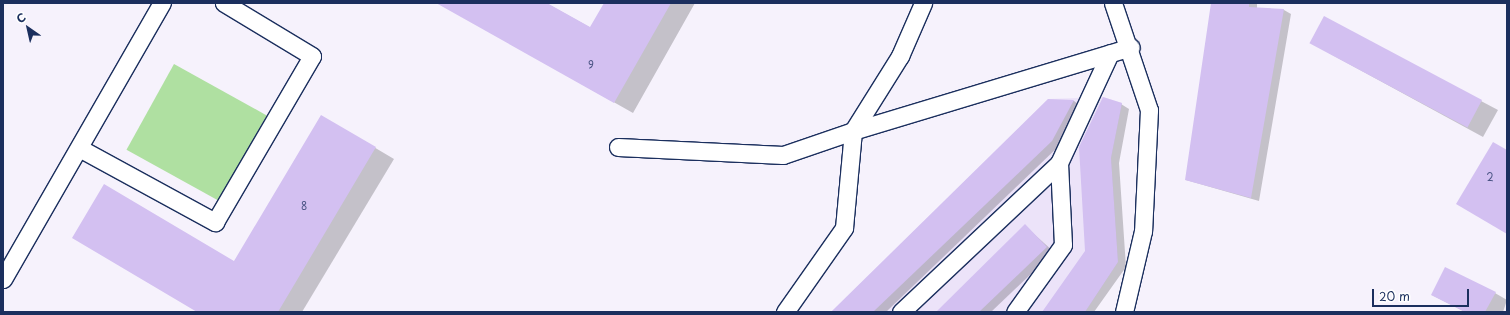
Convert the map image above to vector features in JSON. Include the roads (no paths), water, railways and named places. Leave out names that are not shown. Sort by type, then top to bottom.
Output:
[{"type":"lane","points":[[3,279],[81,149],[162,3]]},
{"type":"lane","points":[[81,149],[214,222],[312,56],[224,3]]},
{"type":"lane","points":[[785,312],[844,228],[853,131],[900,56],[923,3]]},
{"type":"lane","points":[[1114,3],[1131,47],[1149,110],[1142,231],[1124,312]]},
{"type":"lane","points":[[618,147],[783,155],[853,131],[1131,47]]},
{"type":"lane","points":[[901,312],[1059,163],[1110,53]]},
{"type":"lane","points":[[1015,312],[1063,245],[1059,163]]}]
